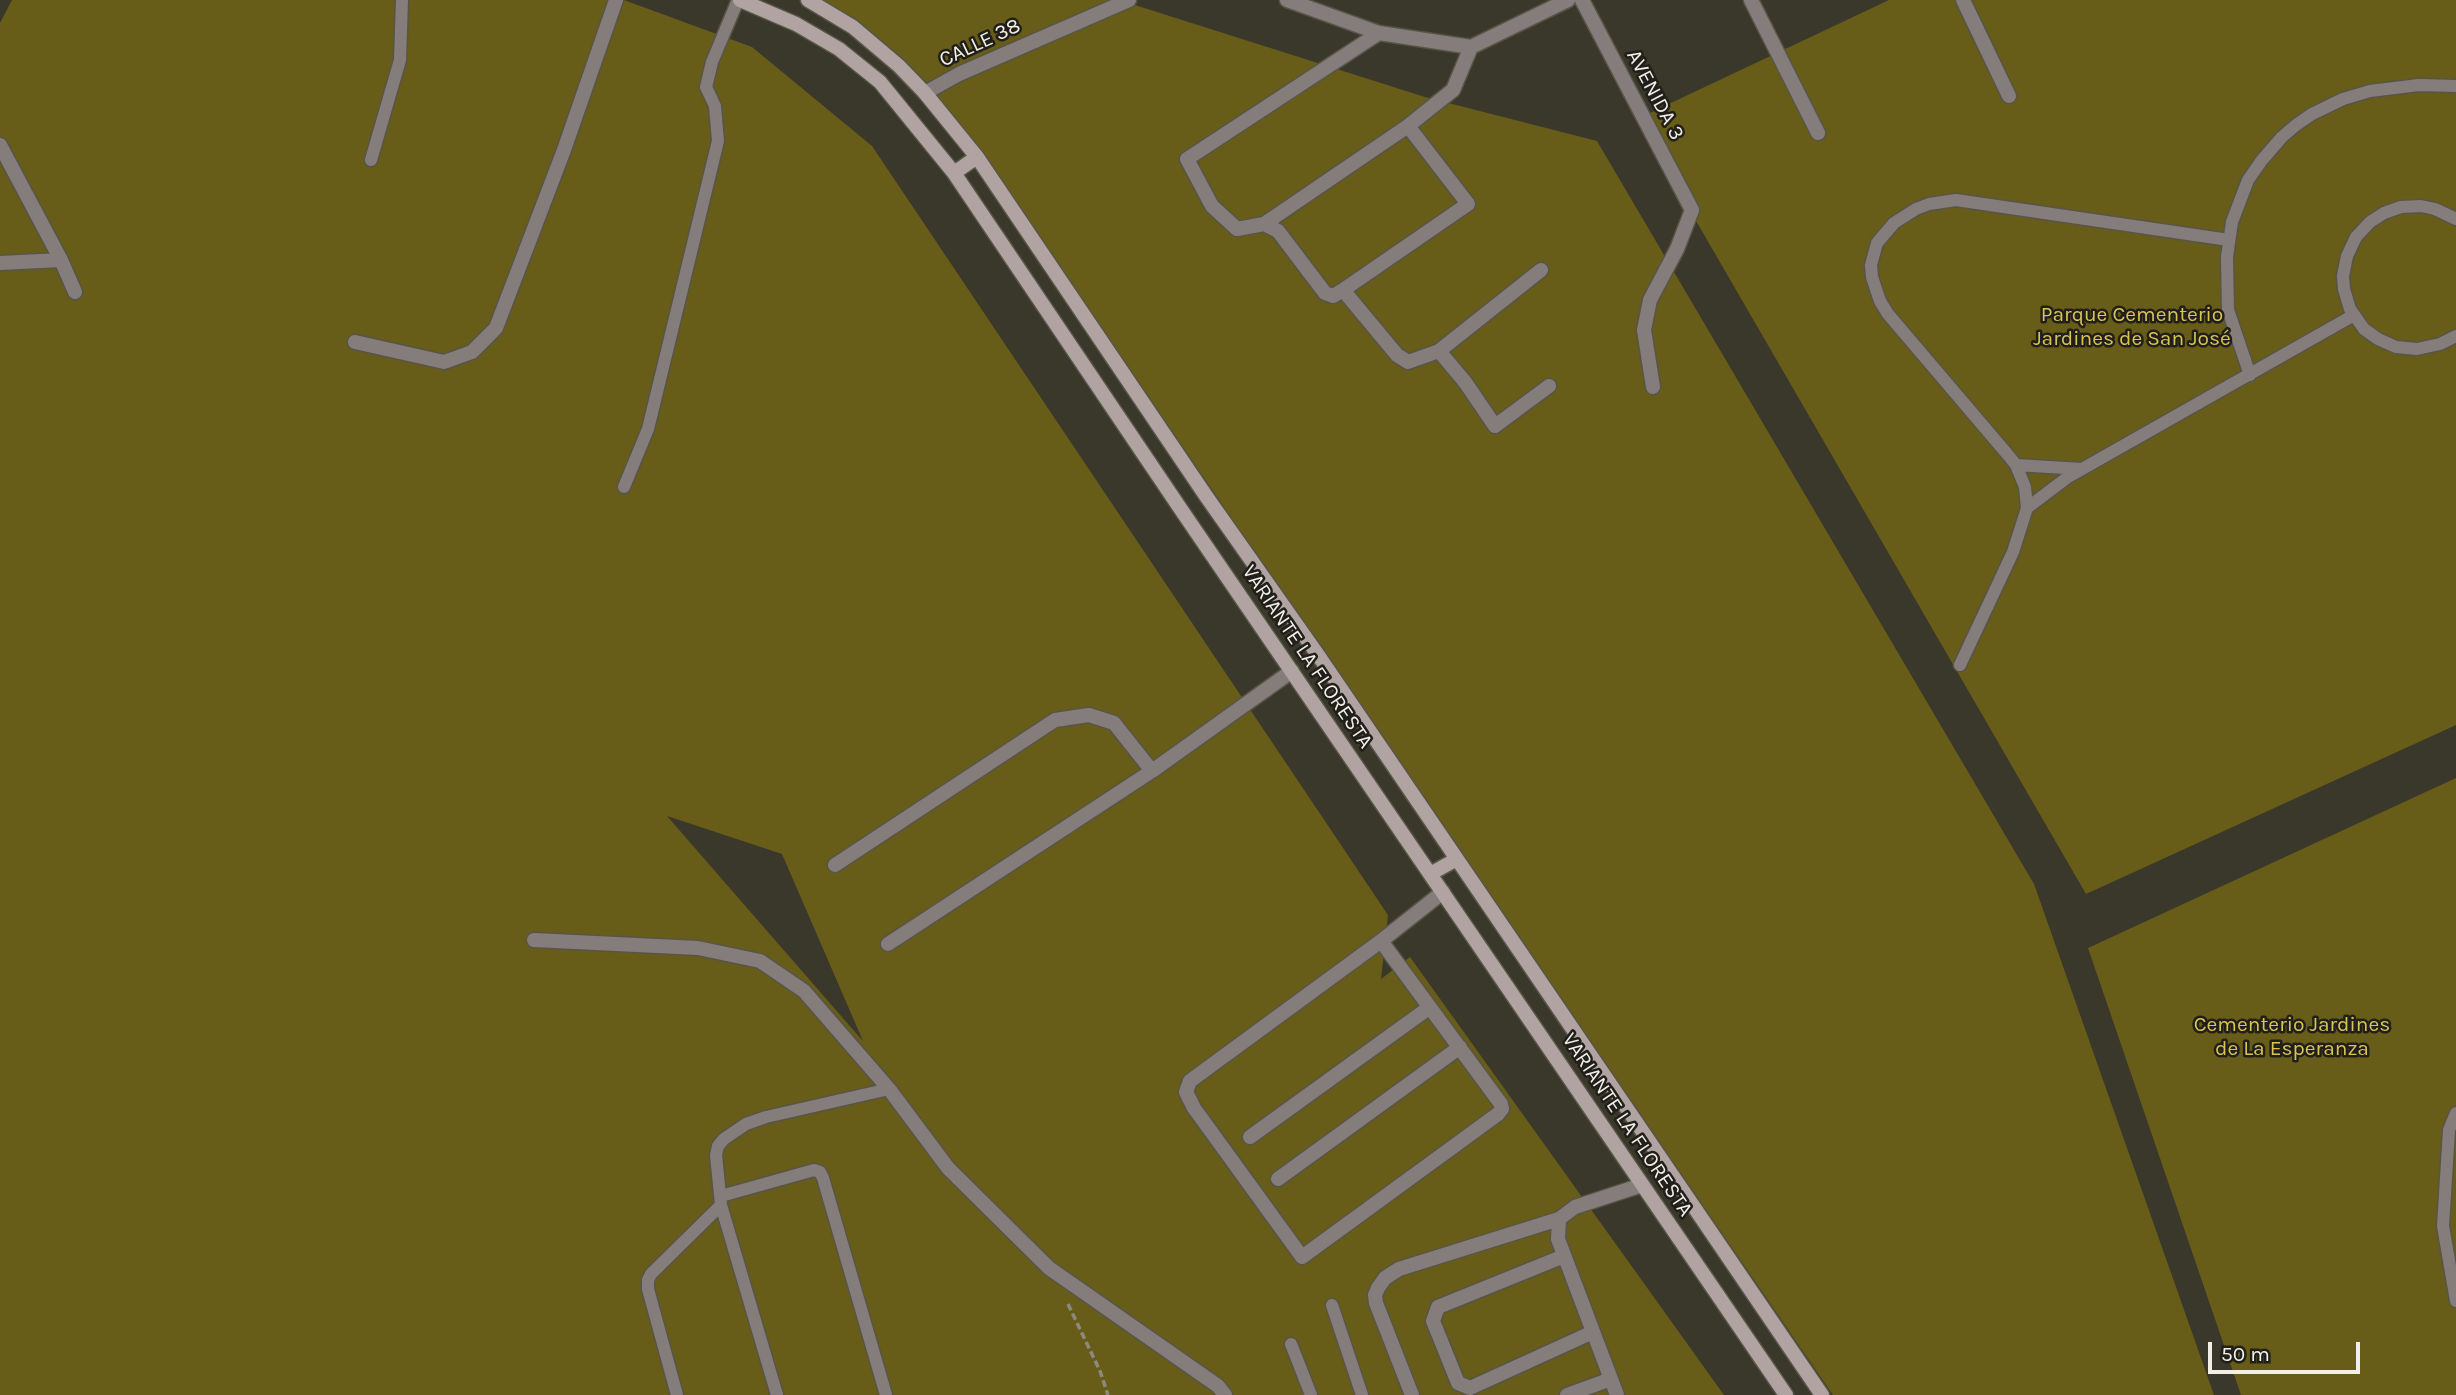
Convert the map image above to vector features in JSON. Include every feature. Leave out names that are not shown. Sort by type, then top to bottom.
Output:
[{"type":"main road","name":"VARIANTE LA FLORESTA","points":[[739,0],[796,24],[839,49],[880,82],[954,173],[1786,1395]]},
{"type":"main road","name":"VARIANTE LA FLORESTA","points":[[808,0],[853,27],[899,66],[925,93],[977,157],[1822,1395]]},
{"type":"main road","points":[[954,173],[977,157]]},
{"type":"main road","points":[[1430,874],[1457,859]]},
{"type":"street","points":[[355,342],[444,362],[472,352],[496,328],[564,150],[616,0]]},
{"type":"street","name":"CALLE 38","points":[[925,93],[959,74],[1129,0]]},
{"type":"street","points":[[1287,0],[1379,33],[1471,47],[1568,0]]},
{"type":"street","name":"AVENIDA 3","points":[[1582,0],[1692,210],[1677,249],[1650,300],[1644,330],[1653,387]]},
{"type":"street","points":[[1751,0],[1818,132]]},
{"type":"street","points":[[1963,0],[2010,96]]},
{"type":"street","points":[[1379,33],[1187,159],[1212,205],[1237,229],[1264,224],[1408,126],[1453,90],[1471,47]]},
{"type":"street","points":[[1264,224],[1278,231],[1325,293],[1333,296],[1343,290],[1468,204],[1408,126]]},
{"type":"street","points":[[0,145],[7,175],[61,260],[75,292]]},
{"type":"street","points":[[0,262],[61,260]]},
{"type":"street","points":[[1343,290],[1397,355],[1408,362],[1438,351],[1541,270]]},
{"type":"street","points":[[1438,351],[1465,382],[1495,426],[1549,386]]},
{"type":"street","points":[[888,944],[1152,771],[1292,671]]},
{"type":"street","points":[[835,865],[1055,720],[1089,715],[1114,723],[1152,771]]},
{"type":"street","points":[[1381,941],[1502,1104],[1502,1110],[1302,1257],[1194,1108],[1186,1093],[1190,1081],[1381,941],[1443,892]]},
{"type":"street","points":[[534,940],[698,948],[760,961],[804,991],[889,1089],[948,1168],[1049,1268],[1218,1386],[1225,1395]]},
{"type":"street","points":[[1250,1137],[1430,1007]]},
{"type":"street","points":[[1278,1179],[1460,1047]]},
{"type":"street","points":[[1412,1395],[1376,1303],[1375,1295],[1385,1278],[1399,1269],[1559,1219],[1575,1207],[1642,1185]]},
{"type":"street","points":[[1559,1219],[1557,1233],[1564,1256],[1617,1395]]},
{"type":"street","points":[[1564,1256],[1438,1307],[1433,1321],[1458,1383],[1470,1388],[1593,1332]]},
{"type":"street","points":[[1567,1395],[1611,1379]]},
{"type":"lane","points":[[371,160],[400,60],[402,0]]},
{"type":"lane","points":[[624,487],[648,429],[718,141],[715,106],[706,87],[712,62],[739,0]]},
{"type":"lane","points":[[2250,375],[2228,310],[2227,275],[2232,222],[2248,180],[2282,137],[2312,114],[2343,99],[2370,91],[2419,85],[2455,85]]},
{"type":"lane","points":[[1959,665],[2013,552],[2027,508],[2025,487],[2016,466],[1888,314],[1872,277],[1871,265],[1877,243],[1904,215],[1928,204],[1956,200],[2229,240]]},
{"type":"lane","points":[[2456,219],[2435,209],[2414,206],[2388,212],[2368,224],[2352,243],[2344,266],[2344,289],[2354,315],[2375,337],[2400,348],[2417,349],[2431,347],[2456,336]]},
{"type":"lane","points":[[2027,508],[2056,485],[2155,426],[2354,315]]},
{"type":"lane","points":[[2016,466],[2084,469]]},
{"type":"lane","points":[[777,1395],[721,1200],[716,1155],[718,1146],[746,1124],[765,1117],[889,1089]]},
{"type":"lane","points":[[2456,1113],[2448,1130],[2443,1226],[2456,1301]]},
{"type":"lane","points":[[677,1395],[648,1289],[651,1273],[721,1200],[814,1170],[820,1172],[823,1178],[886,1395]]},
{"type":"lane","points":[[1332,1304],[1362,1395]]},
{"type":"lane","points":[[1291,1344],[1311,1395]]},
{"type":"path","points":[[1067,1302],[1100,1371],[1108,1395]]},
{"type":"green space","points":[[12,0],[624,0],[752,47],[872,146],[1388,915],[1381,979],[1410,957],[1724,1395],[0,1395],[0,23]],"holes":[[[667,816],[782,854],[863,1041]]]},
{"type":"green space","points":[[821,0],[1119,0],[1425,97],[1597,141],[2034,884],[2214,1395],[1833,1395],[1082,300],[937,100]]},
{"type":"green space","name":"Parque Cementerio Jardines de San José","points":[[1889,0],[2456,0],[2456,725],[2086,894],[1637,119]]},
{"type":"green space","name":"Cementerio Jardines de La Esperanza","points":[[2456,778],[2456,1395],[2241,1395],[2088,948]]}]
